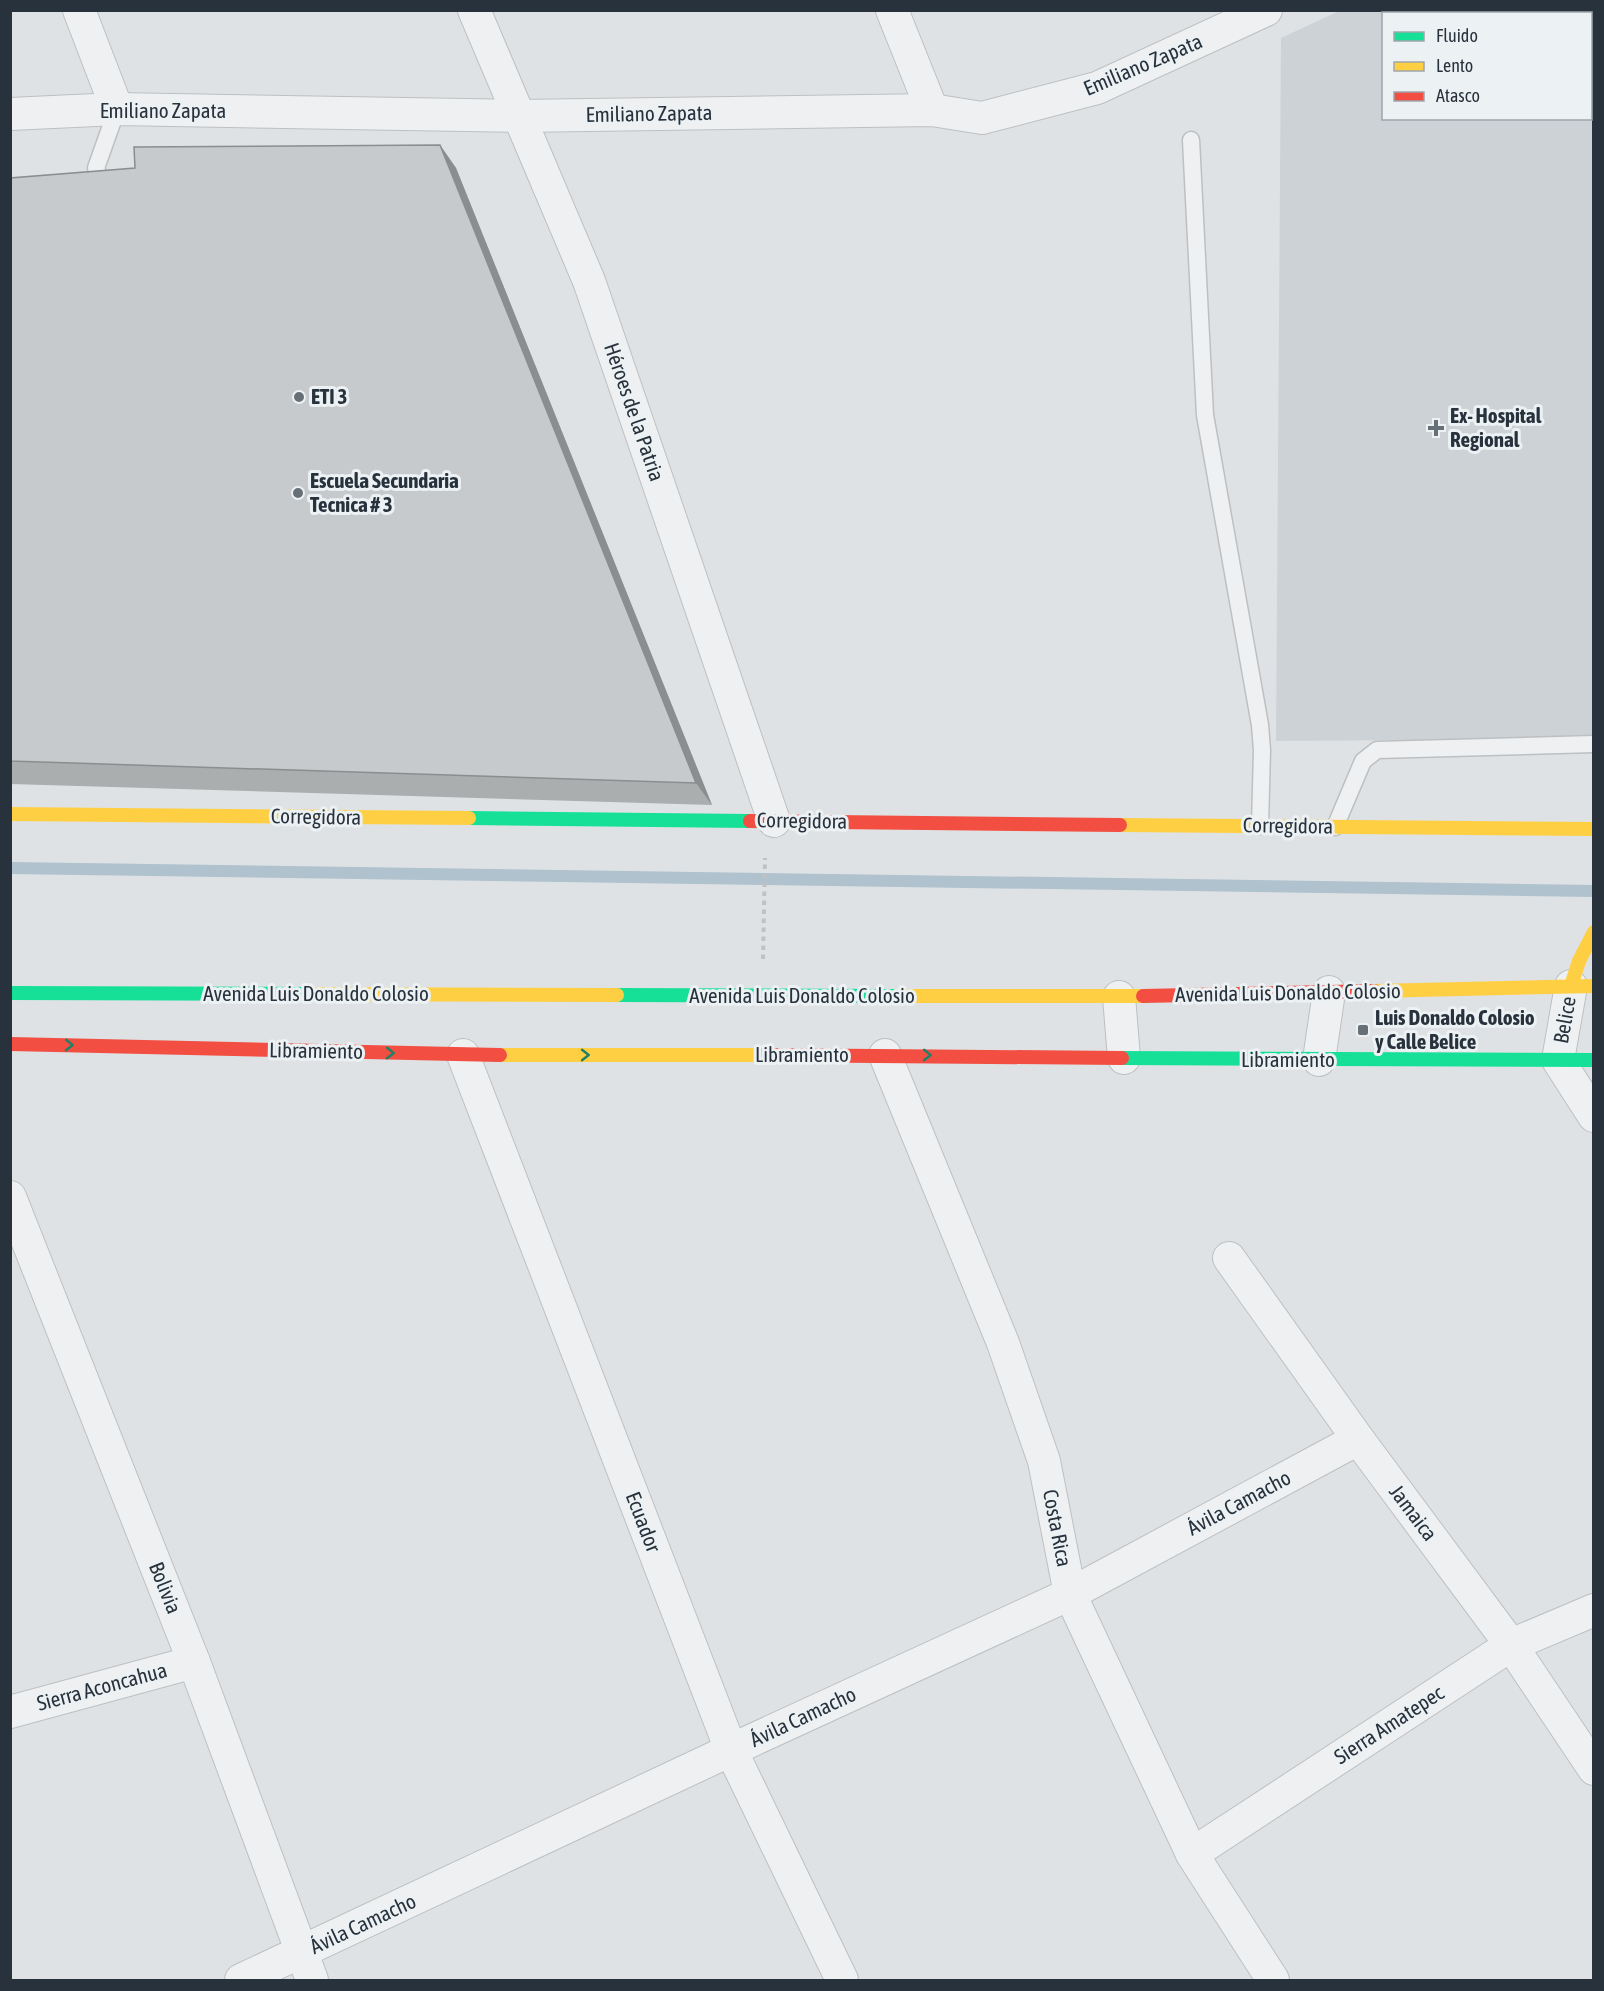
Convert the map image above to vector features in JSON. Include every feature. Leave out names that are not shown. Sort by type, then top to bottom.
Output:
[{"type":"street","points":[[79,10],[117,110]]},
{"type":"street","name":"Héroes de la Patria","points":[[474,10],[589,282],[774,821]]},
{"type":"street","points":[[892,10],[932,110]]},
{"type":"street","name":"Emiliano Zapata","points":[[10,114],[117,110],[518,116],[932,110],[982,118],[1097,88],[1266,10]]},
{"type":"street","name":"Corregidora","points":[[10,814],[1593,829]]},
{"type":"street","points":[[1582,986],[1587,945],[1593,932]]},
{"type":"street","name":"Avenida Luis Donaldo Colosio","points":[[10,993],[1119,997],[1582,986]]},
{"type":"street","name":"Belice","points":[[1582,986],[1558,1060],[1593,1116]]},
{"type":"street","points":[[1318,1060],[1329,992]]},
{"type":"street","points":[[1119,997],[1124,1058]]},
{"type":"street","name":"Libramiento","points":[[10,1044],[463,1055],[885,1055],[1318,1060],[1593,1060]]},
{"type":"street","name":"Ecuador","points":[[463,1055],[731,1750],[842,1980]]},
{"type":"street","name":"Costa Rica","points":[[885,1055],[1003,1343],[1044,1461],[1070,1594],[1192,1854],[1273,1980]]},
{"type":"street","name":"Bolivia","points":[[10,1197],[194,1662],[306,1967]]},
{"type":"street","name":"Jamaica","points":[[1229,1258],[1358,1439],[1511,1645],[1593,1769]]},
{"type":"street","name":"Ávila Camacho","points":[[241,1980],[306,1967],[731,1750],[1070,1594],[1358,1439]]},
{"type":"street","name":"Sierra Amatepec","points":[[1192,1854],[1511,1645],[1593,1610]]},
{"type":"street","name":"Sierra Aconcahua","points":[[10,1712],[194,1662]]},
{"type":"lane","points":[[111,211],[96,168],[117,110]]},
{"type":"lane","points":[[1191,140],[1205,415],[1260,725],[1262,750],[1260,826]]},
{"type":"lane","points":[[1335,827],[1364,761],[1377,750],[1593,744]]},
{"type":"path","points":[[764,931],[765,853]]},
{"type":"shaded area","name":"Ex- Hospital Regional","points":[[1339,11],[1593,11],[1593,737],[1579,739],[1276,741],[1281,38]]},
{"type":"building","name":"Escuela Secundaria Tecnica # 3","points":[[440,145],[696,783],[10,761],[10,178],[135,168],[134,147]]},
{"type":"waterway","points":[[10,868],[1594,891]]},
{"type":"traffic: fast","points":[[469,818],[750,821]]},
{"type":"traffic: fast","points":[[10,993],[314,994]]},
{"type":"traffic: fast","points":[[617,995],[897,996]]},
{"type":"traffic: fast","points":[[1122,1058],[1594,1060]]},
{"type":"traffic: slow","points":[[10,814],[469,818]]},
{"type":"traffic: slow","points":[[1120,825],[1594,829]]},
{"type":"traffic: slow","points":[[1571,986],[1579,961],[1594,932]]},
{"type":"traffic: slow","points":[[1374,991],[1594,986]]},
{"type":"traffic: slow","points":[[314,994],[617,995]]},
{"type":"traffic: slow","points":[[897,996],[1143,996]]},
{"type":"traffic: slow","points":[[500,1055],[763,1055]]},
{"type":"traffic: jam","points":[[750,821],[1120,825]]},
{"type":"traffic: jam","points":[[1143,996],[1374,991]]},
{"type":"traffic: jam","points":[[10,1044],[500,1055]]},
{"type":"traffic: jam","points":[[763,1055],[1122,1058]]},
{"type":"place","name":"ETI 3","points":[[299,397]]},
{"type":"place","name":"Ex- Hospital Regional","points":[[1436,428]]},
{"type":"place","name":"Escuela Secundaria Tecnica # 3","points":[[298,493]]},
{"type":"place","name":"Luis Donaldo Colosio y Calle Belice","points":[[1363,1030]]}]
